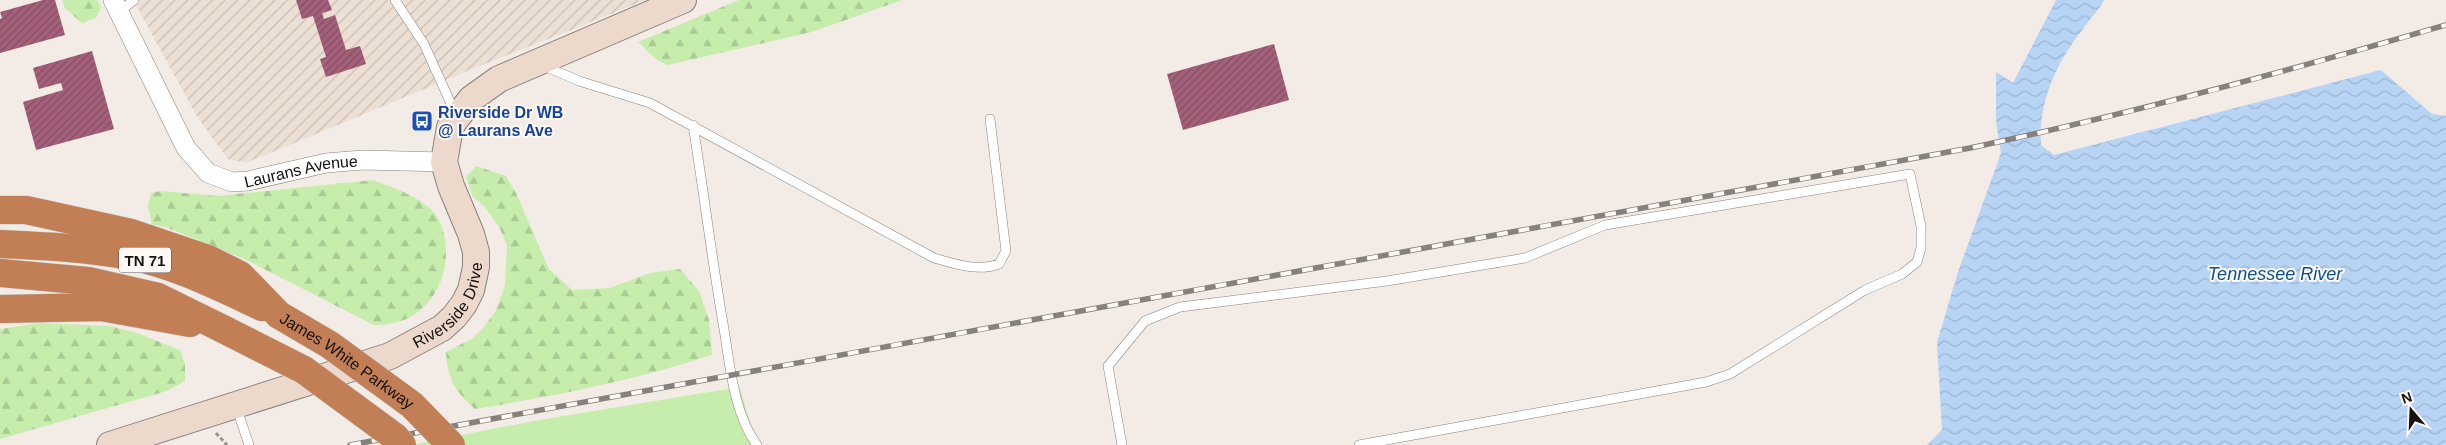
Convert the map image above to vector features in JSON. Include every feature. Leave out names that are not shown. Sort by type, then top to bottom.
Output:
[{"type":"highway","points":[[0,210],[26,210],[131,233],[208,259],[240,276],[279,315]]},
{"type":"highway","name":"James White Parkway","points":[[0,244],[68,247],[131,256],[204,280],[279,315],[330,345],[412,405],[451,445]]},
{"type":"highway","name":"James White Parkway","points":[[0,273],[88,281],[158,297],[304,370],[402,445]]},
{"type":"highway","points":[[0,309],[101,307],[223,330]]},
{"type":"street","name":"Riverside Drive","points":[[110,445],[390,356],[426,337],[454,317],[471,290],[476,267],[476,252],[444,162],[450,127],[471,99],[499,79],[683,0]]},
{"type":"street","name":"Laurans Avenue","points":[[116,6],[186,148],[208,173],[232,182],[248,181],[326,162],[363,160],[444,162]]},
{"type":"lane","points":[[116,6],[134,0]]},
{"type":"lane","points":[[395,0],[424,44],[457,118]]},
{"type":"lane","points":[[537,63],[580,81],[650,103],[934,258],[958,265],[989,268],[999,264],[1006,251],[990,119]]},
{"type":"lane","points":[[693,125],[712,262],[732,374],[740,408],[751,436],[757,445]]},
{"type":"lane","points":[[1122,445],[1108,366],[1145,321],[1180,307],[1387,281],[1525,258],[1605,225],[1910,174],[1920,226],[1921,248],[1918,262],[1902,274],[1856,295],[1730,374],[1706,382],[1359,445]]},
{"type":"lane","points":[[236,406],[248,445]]},
{"type":"path","points":[[211,428],[227,445]]},
{"type":"shaded area","points":[[133,0],[646,0],[470,70],[246,163],[228,159],[198,118]]},
{"type":"green space","points":[[62,0],[97,0],[101,7],[96,18],[82,23],[65,8]]},
{"type":"green space","points":[[739,0],[902,0],[812,32],[668,65],[657,60],[638,42]]},
{"type":"green space","points":[[476,166],[506,176],[516,193],[549,269],[572,290],[610,288],[650,273],[680,269],[699,291],[709,320],[712,355],[654,372],[595,386],[475,409],[453,384],[448,370],[446,352],[473,338],[495,312],[505,285],[507,245],[499,227],[484,206],[473,197],[466,177]]},
{"type":"green space","points":[[373,180],[404,192],[426,205],[437,217],[445,239],[446,256],[444,272],[430,300],[419,311],[406,319],[391,324],[374,325],[244,259],[166,227],[152,225],[148,206],[151,193],[161,191],[218,196]]},
{"type":"green space","points":[[39,323],[110,326],[137,333],[180,350],[185,364],[185,381],[167,391],[0,439],[0,329]]},
{"type":"green space","points":[[740,387],[756,445],[410,445],[539,420]]},
{"type":"water","name":"Tennessee River","points":[[2056,0],[2104,0],[2067,52],[2052,81],[2047,96],[2041,128],[2041,145],[2054,155],[2381,70],[2432,114],[2446,116],[2446,445],[1927,445],[1942,430],[1937,342],[1958,272],[2001,153],[1996,122],[1996,72],[2013,83]]},
{"type":"building","points":[[43,0],[55,0],[65,35],[0,53],[0,19],[2,18],[0,12]]},
{"type":"building","points":[[296,0],[328,0],[332,10],[322,13],[324,19],[335,15],[346,50],[360,46],[366,64],[326,77],[320,59],[326,57],[313,16],[302,19]]},
{"type":"building","points":[[1274,44],[1289,100],[1183,130],[1167,74]]},
{"type":"building","points":[[92,51],[114,129],[36,150],[23,102],[63,90],[61,83],[39,89],[33,68]]},
{"type":"railway","points":[[350,445],[1970,148],[2090,121],[2209,91],[2446,25]]},
{"type":"place","name":"Riverside Dr WB @ Laurans Ave","points":[[422,121]]}]
